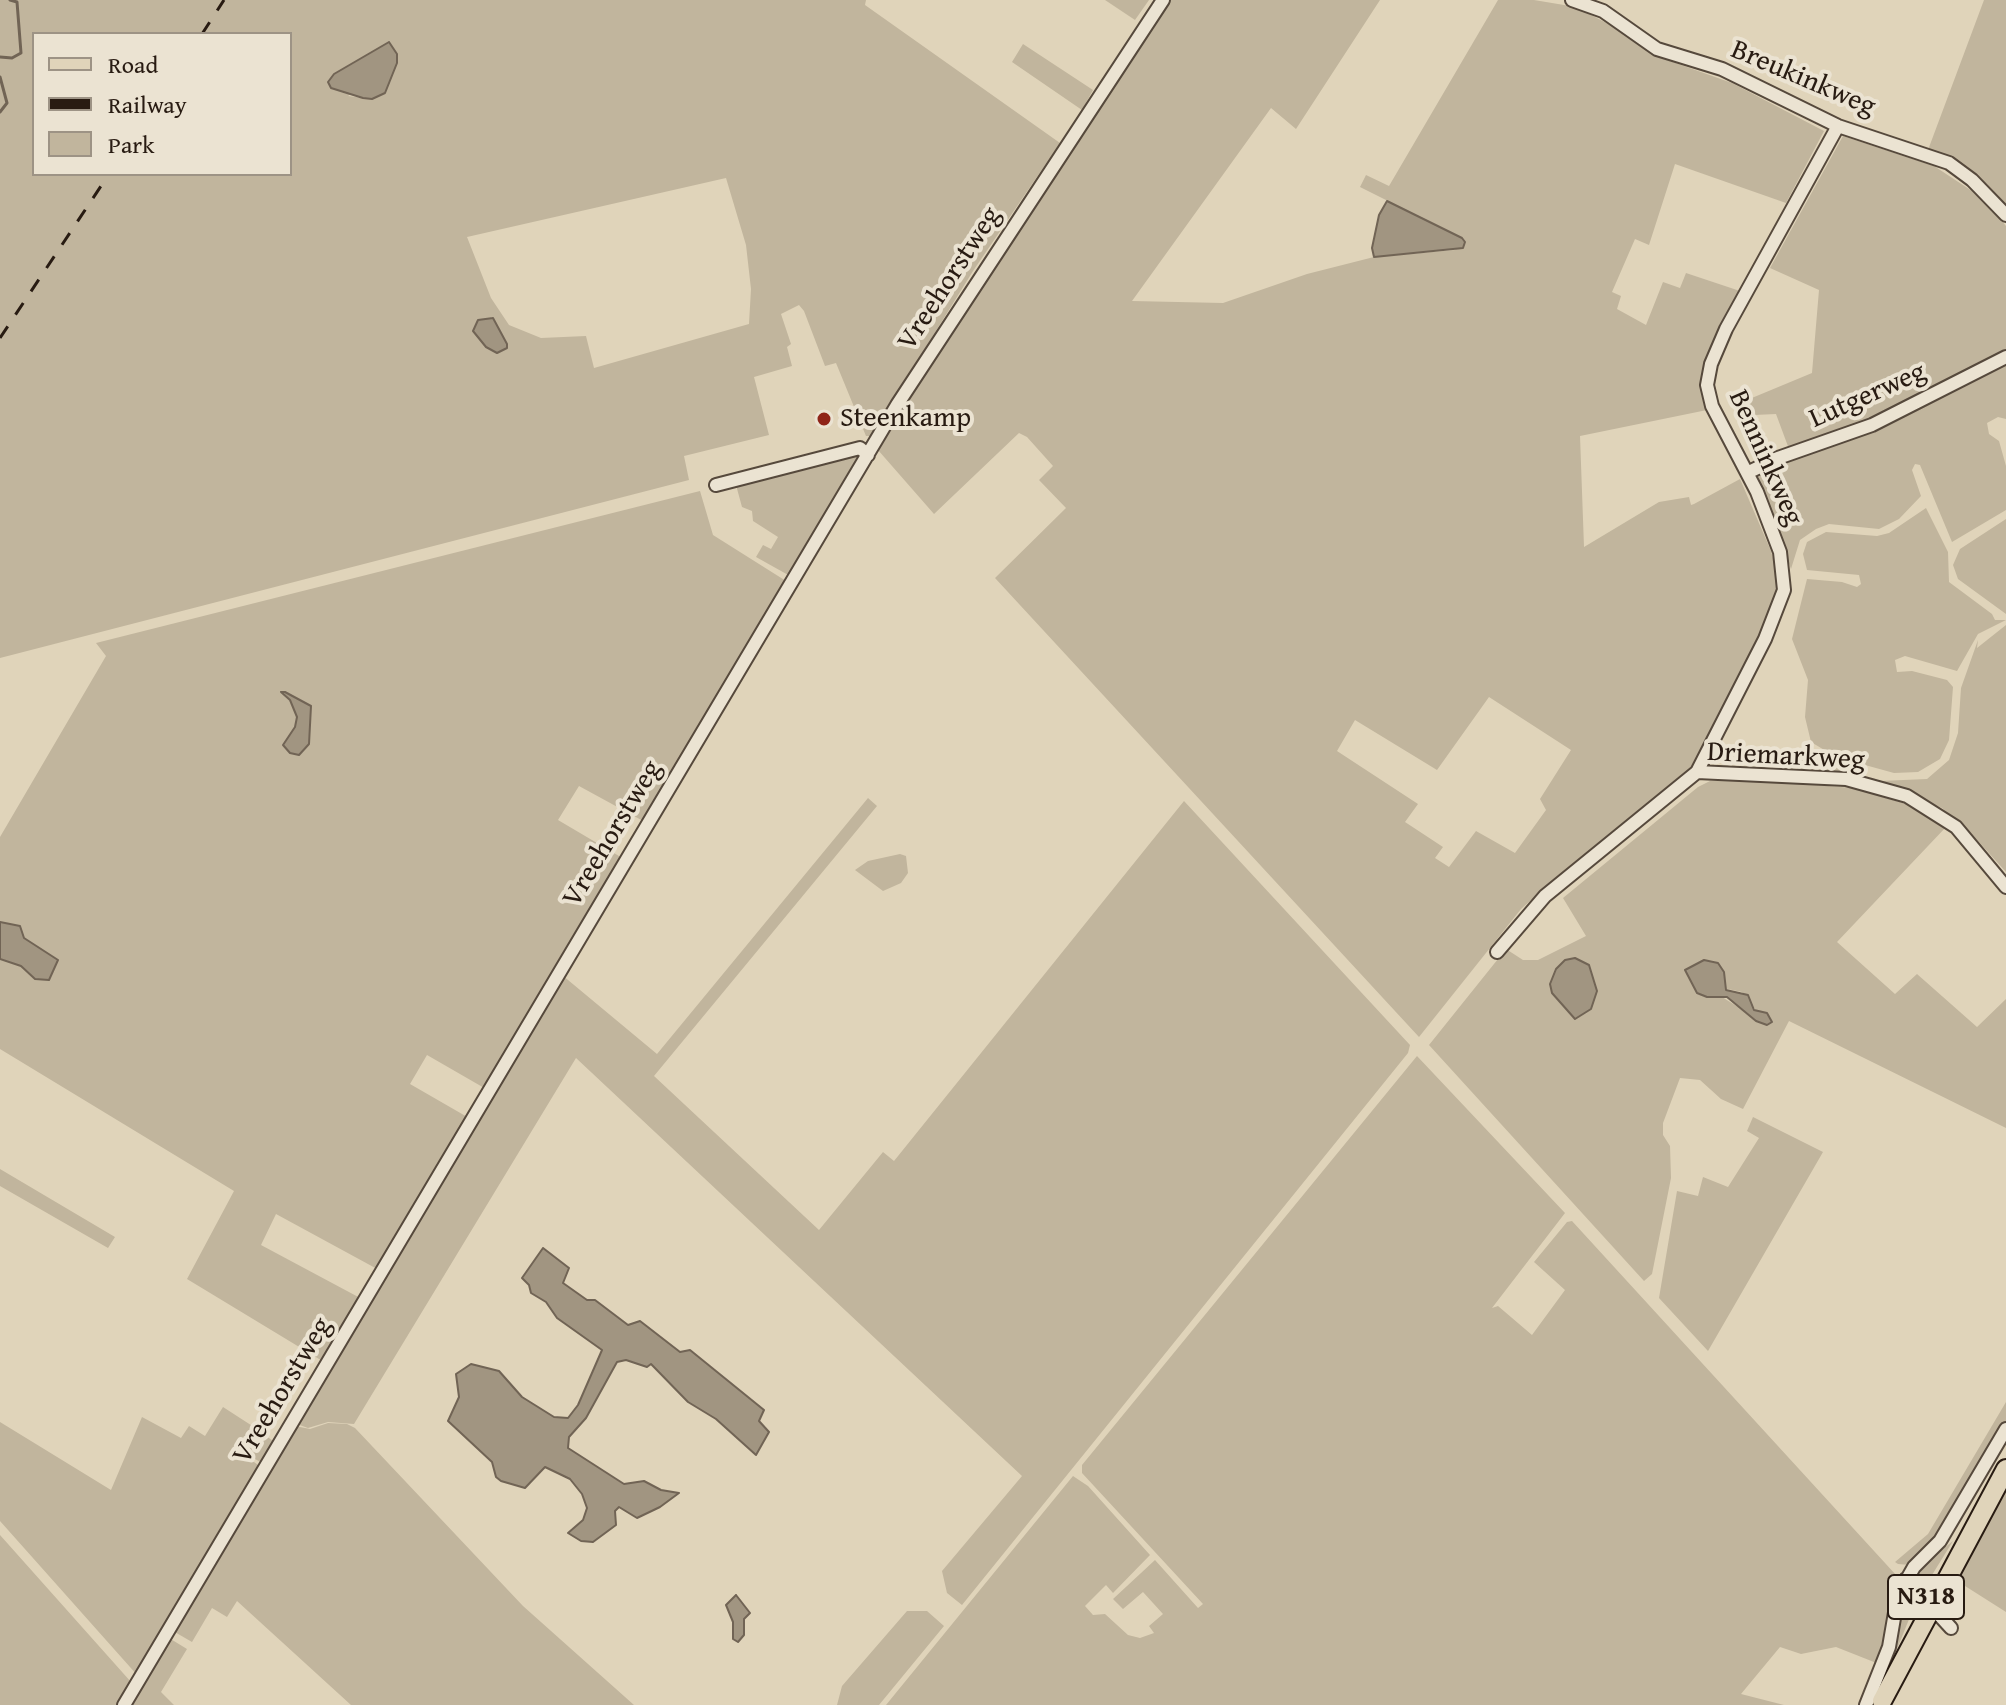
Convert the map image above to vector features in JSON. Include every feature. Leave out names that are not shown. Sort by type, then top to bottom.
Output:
[{"type":"main road","name":"N318","points":[[1876,1704],[1927,1603],[2006,1469]]},
{"type":"street","name":"Vreehorstweg","points":[[124,1705],[897,405],[1163,0]]},
{"type":"street","name":"Breukinkweg","points":[[1572,0],[1603,11],[1657,49],[1722,69],[1838,126],[1949,163],[1994,200],[2006,215]]},
{"type":"street","name":"Benninkweg","points":[[1697,772],[1765,639],[1784,590],[1780,552],[1747,473],[1712,406],[1707,385],[1711,364],[1726,329],[1838,126]]},
{"type":"street","name":"Lutgerweg","points":[[1747,473],[1778,458],[1872,425],[2006,357]]},
{"type":"street","points":[[716,485],[860,448],[868,455]]},
{"type":"street","name":"Driemarkweg","points":[[1497,952],[1545,896],[1697,772],[1846,779],[1907,796],[1956,827],[2006,887]]},
{"type":"street","points":[[1876,1704],[1894,1608],[1906,1579],[1940,1541],[2006,1429]]},
{"type":"street","points":[[1906,1579],[1951,1628]]},
{"type":"green space","points":[[0,0],[866,0],[865,5],[1060,143],[973,271],[871,436],[866,436],[836,363],[825,366],[799,305],[781,314],[791,344],[787,347],[792,366],[754,377],[769,435],[684,456],[689,480],[0,658]],"holes":[[[397,63],[385,93],[372,99],[348,96]],[[726,178],[746,245],[751,289],[749,324],[594,368],[586,336],[541,338],[509,325],[491,298],[467,237]]]},
{"type":"green space","points":[[1105,0],[1149,0],[1135,20]]},
{"type":"green space","points":[[1168,0],[1380,0],[1296,129],[1271,108],[1132,301],[1223,303],[1307,274],[1374,257],[1455,250],[1462,238],[1360,187],[1366,175],[1389,186],[1498,0],[1534,0],[1576,7],[1614,27],[1653,55],[1732,83],[1824,131],[1786,203],[1675,164],[1649,245],[1635,239],[1612,292],[1621,296],[1617,309],[1646,325],[1663,282],[1680,288],[1686,273],[1740,291],[1703,374],[1701,387],[1707,410],[1580,436],[1584,547],[1659,502],[1689,497],[1691,505],[1740,479],[1771,551],[1779,580],[1778,602],[1692,767],[1680,782],[1557,877],[1521,909],[1419,1037],[995,578],[1066,508],[1039,480],[1053,466],[1027,437],[1019,433],[934,514],[878,450],[928,367]],"holes":[[[1489,697],[1571,750],[1540,799],[1546,810],[1515,853],[1476,831],[1449,867],[1435,858],[1443,847],[1405,822],[1418,804],[1337,751],[1355,720],[1437,770]]]},
{"type":"green space","points":[[1984,0],[2006,0],[2006,207],[1981,182],[1928,150]]},
{"type":"green space","points":[[1023,44],[1093,90],[1082,110],[1012,62]]},
{"type":"green space","points":[[1843,136],[1934,166],[1972,191],[2006,226],[2006,353],[1887,412],[1789,449],[1776,414],[1754,415],[1747,400],[1812,373],[1819,290],[1770,268]]},
{"type":"green space","points":[[2006,364],[2006,419],[1998,417],[1987,423],[1989,434],[1999,441],[2006,466],[2006,510],[1952,542],[1920,465],[1915,464],[1912,470],[1921,496],[1899,519],[1879,529],[1829,524],[1816,529],[1800,540],[1791,569],[1757,473],[1883,424]]},
{"type":"green space","points":[[857,454],[859,459],[790,576],[756,557],[763,545],[771,549],[778,537],[753,521],[752,511],[742,507],[736,485]]},
{"type":"green space","points":[[700,491],[713,535],[786,581],[645,822],[579,786],[558,820],[619,856],[621,862],[486,1089],[427,1055],[410,1084],[469,1118],[379,1270],[276,1214],[261,1245],[362,1299],[324,1362],[187,1279],[234,1191],[0,1049],[0,837],[106,656],[96,643]]},
{"type":"green space","points":[[1926,508],[1948,552],[1949,582],[1992,614],[1995,620],[2006,620],[1978,634],[1957,671],[1905,656],[1895,660],[1897,672],[1912,671],[1947,680],[1953,687],[1949,740],[1940,759],[1918,772],[1894,773],[1836,757],[1811,742],[1805,717],[1808,680],[1792,639],[1807,579],[1842,582],[1857,587],[1861,584],[1859,575],[1807,570],[1803,554],[1807,542],[1826,532],[1877,536],[1889,533]]},
{"type":"green space","points":[[2006,519],[2006,614],[1958,579],[1953,565],[1960,549]]},
{"type":"green space","points":[[2006,625],[2006,872],[1969,831],[1942,808],[1880,781],[1927,779],[1949,760],[1958,733],[1961,688],[1978,640],[1977,648]]},
{"type":"green space","points":[[1803,754],[1854,771],[1858,775],[1795,773]]},
{"type":"green space","points":[[1710,781],[1766,781],[1853,788],[1909,805],[1946,827],[1837,942],[1895,994],[1917,974],[1977,1027],[2006,999],[2006,1128],[1789,1021],[1743,1109],[1721,1099],[1700,1080],[1680,1078],[1663,1123],[1663,1135],[1670,1146],[1671,1178],[1652,1274],[1644,1281],[1429,1045],[1506,949],[1523,960],[1538,960],[1586,936],[1563,898],[1698,787]],"holes":[[[1572,958],[1588,965],[1575,1019],[1552,993],[1565,960]],[[1704,960],[1714,961],[1725,976],[1723,988],[1742,992],[1767,1025],[1722,997]]]},
{"type":"green space","points":[[868,798],[877,806],[654,1076],[819,1230],[883,1152],[894,1161],[1184,801],[1410,1045],[1408,1053],[962,1605],[947,1593],[942,1571],[1022,1476],[576,1058],[354,1424],[328,1422],[308,1428],[297,1424],[562,975],[657,1054]]},
{"type":"green space","points":[[900,854],[906,856],[908,873],[901,883],[883,891],[855,870],[868,861]]},
{"type":"green space","points":[[1417,1056],[1565,1213],[1492,1308],[1498,1306],[1532,1335],[1565,1290],[1534,1262],[1567,1222],[1572,1221],[1896,1575],[1898,1581],[1879,1664],[1836,1647],[1801,1654],[1780,1647],[1741,1694],[1784,1705],[886,1705],[1073,1476],[1088,1486],[1150,1555],[1113,1593],[1106,1585],[1085,1606],[1093,1615],[1105,1614],[1128,1635],[1140,1638],[1154,1633],[1149,1626],[1163,1614],[1143,1592],[1123,1609],[1113,1599],[1155,1560],[1198,1608],[1203,1604],[1082,1473],[1082,1465]]},
{"type":"green space","points":[[1753,1117],[1823,1152],[1708,1351],[1659,1298],[1677,1191],[1698,1196],[1703,1177],[1728,1187],[1759,1138],[1747,1131]]},
{"type":"green space","points":[[0,1169],[115,1237],[108,1248],[0,1186]]},
{"type":"green space","points":[[2006,1402],[2006,1421],[1939,1537],[1910,1565],[1895,1562],[1928,1534]]},
{"type":"green space","points":[[223,1407],[257,1429],[242,1453],[262,1468],[138,1676],[0,1521],[0,1422],[111,1490],[142,1417],[181,1438],[189,1426],[205,1436]]},
{"type":"green space","points":[[328,1423],[347,1424],[355,1428],[523,1606],[634,1705],[351,1705],[237,1601],[227,1617],[212,1608],[192,1642],[173,1631],[295,1426],[310,1429]]},
{"type":"green space","points":[[259,1431],[276,1443],[264,1464],[246,1454]]},
{"type":"green space","points":[[2006,1489],[2006,1612],[1954,1579]]},
{"type":"green space","points":[[0,1535],[131,1682],[121,1705],[0,1705]]},
{"type":"green space","points":[[1953,1541],[1932,1575],[1924,1580],[1915,1577],[1921,1566]]},
{"type":"green space","points":[[1905,1593],[1914,1596],[1914,1607],[1884,1681],[1898,1608]]},
{"type":"green space","points":[[907,1611],[927,1611],[944,1626],[879,1705],[837,1705],[842,1686]]},
{"type":"green space","points":[[169,1638],[187,1649],[161,1692],[174,1705],[129,1705]]},
{"type":"shaded area","points":[[389,42],[397,54],[397,63],[385,93],[372,99],[331,88],[328,82],[334,74]]},
{"type":"shaded area","points":[[1387,201],[1462,238],[1465,242],[1463,248],[1374,257],[1372,248],[1379,215]]},
{"type":"shaded area","points":[[493,318],[507,344],[507,348],[497,353],[486,347],[473,331],[478,320]]},
{"type":"shaded area","points":[[281,692],[311,706],[309,744],[299,755],[290,753],[283,745],[295,727],[297,717],[290,700]]},
{"type":"shaded area","points":[[0,922],[20,926],[24,938],[58,960],[49,980],[35,979],[21,966],[0,959]]},
{"type":"shaded area","points":[[1575,958],[1589,965],[1597,991],[1591,1009],[1575,1019],[1552,993],[1550,984],[1556,969],[1565,960]]},
{"type":"shaded area","points":[[1704,960],[1718,963],[1724,972],[1726,990],[1748,995],[1754,1010],[1767,1013],[1772,1022],[1767,1025],[1756,1021],[1727,997],[1707,997],[1697,993],[1685,970]]},
{"type":"shaded area","points":[[543,1248],[569,1268],[563,1283],[587,1300],[595,1300],[628,1325],[640,1321],[680,1352],[690,1350],[764,1410],[759,1421],[769,1432],[756,1455],[716,1419],[688,1402],[651,1364],[647,1367],[626,1360],[617,1362],[586,1418],[569,1437],[568,1448],[624,1484],[644,1481],[661,1490],[679,1493],[637,1518],[619,1507],[615,1511],[616,1525],[593,1542],[581,1541],[568,1533],[583,1520],[587,1508],[582,1494],[570,1479],[545,1467],[525,1488],[501,1481],[496,1477],[492,1462],[448,1421],[459,1397],[456,1374],[471,1364],[499,1371],[522,1397],[554,1417],[568,1418],[578,1405],[602,1350],[557,1318],[546,1302],[531,1293],[529,1285],[522,1278]]},
{"type":"shaded area","points":[[736,1595],[750,1613],[744,1619],[744,1635],[738,1642],[733,1639],[733,1622],[726,1605]]},
{"type":"waterway","points":[[0,57],[12,58],[21,53],[17,2],[10,0]]},
{"type":"waterway","points":[[0,77],[7,103],[0,112]]},
{"type":"railway","points":[[203,32],[224,0]]},
{"type":"railway","points":[[0,338],[108,176]]},
{"type":"place","name":"Steenkamp","points":[[824,419]]}]
